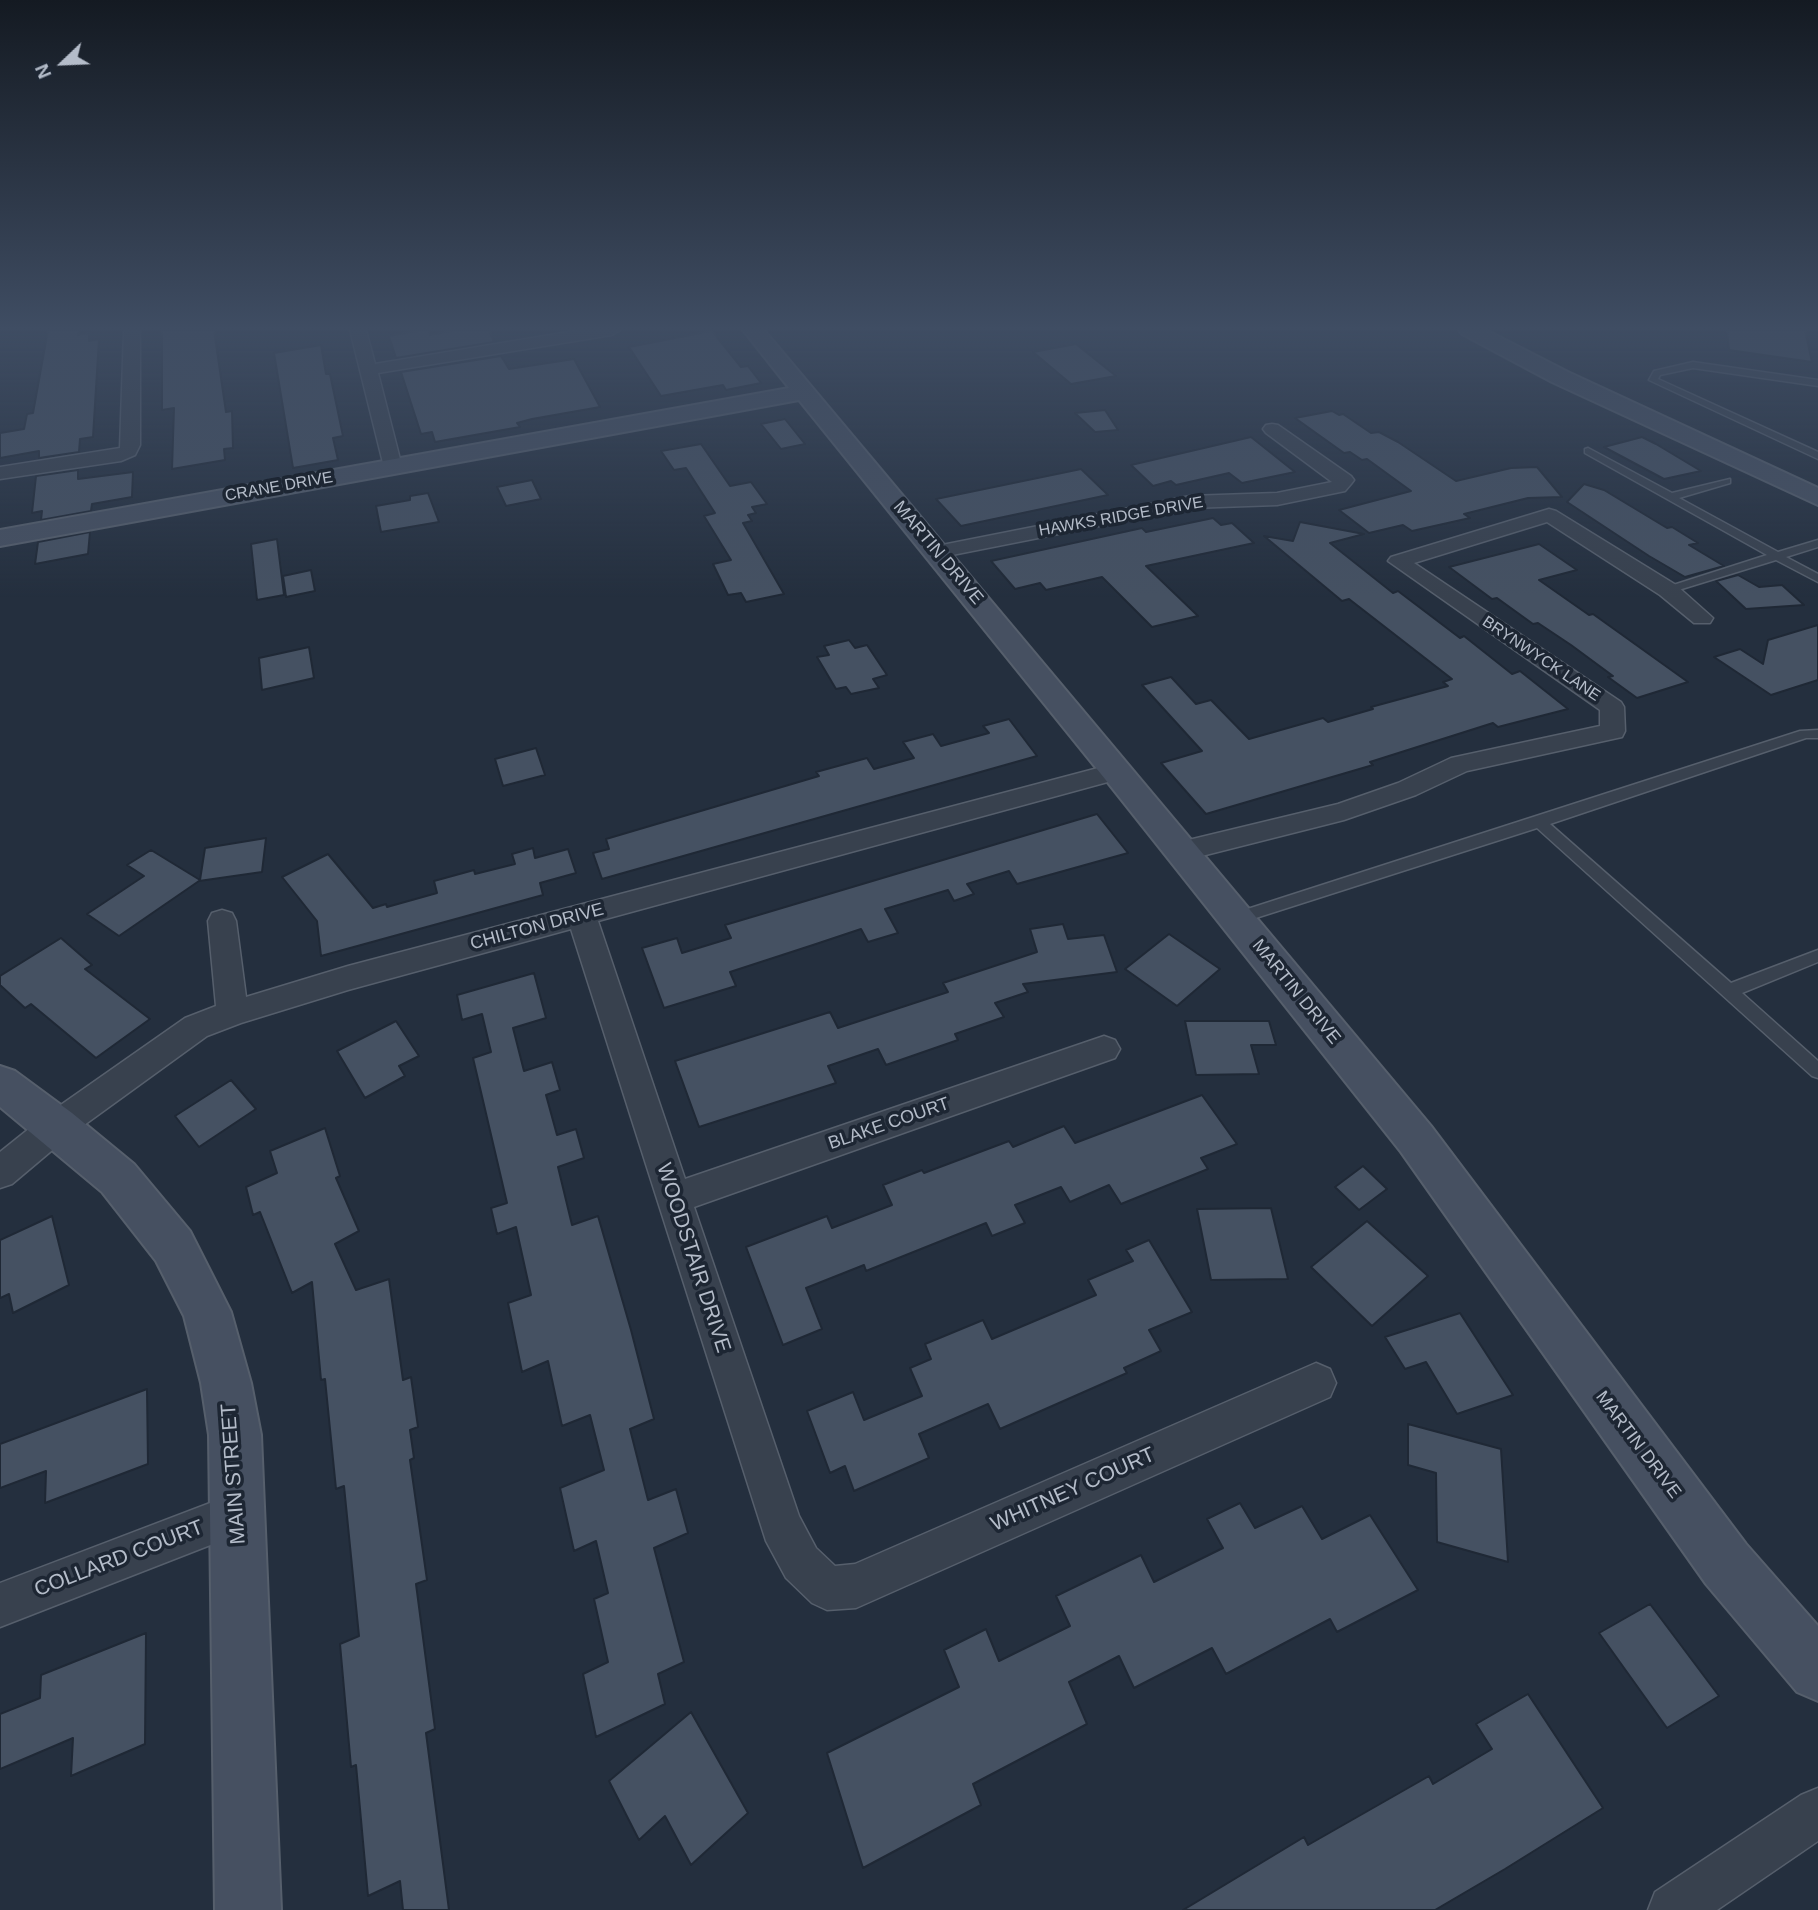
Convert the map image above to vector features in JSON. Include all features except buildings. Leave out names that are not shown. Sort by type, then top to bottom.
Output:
[{"type":"street","points":[[0,473],[121,455],[131,446],[131,419]]},
{"type":"street","points":[[381,419],[393,467]]},
{"type":"street","name":"CRANE DRIVE","points":[[0,538],[656,419]]},
{"type":"street","name":"MARTIN DRIVE","points":[[827,419],[1416,1139],[1726,1564],[1818,1671]]},
{"type":"street","points":[[1652,419],[1818,497]]},
{"type":"street","points":[[1699,419],[1818,475]]},
{"type":"street","name":"HAWKS RIDGE DRIVE","points":[[937,552],[1189,502],[1277,499],[1338,487],[1344,480],[1272,429]]},
{"type":"street","name":"BRYNWYCK LANE","points":[[1182,851],[1344,811],[1407,789],[1460,764],[1613,731],[1612,707],[1398,561],[1549,515],[1668,590],[1702,618]]},
{"type":"street","name":"CHILTON DRIVE","points":[[0,1173],[57,1126],[196,1027],[232,1013],[348,978],[1117,771]]},
{"type":"street","name":"WOODSTAIR DRIVE","points":[[581,915],[781,1525],[801,1563],[827,1588]]},
{"type":"street","points":[[222,921],[232,1013]]},
{"type":"street","name":"BLAKE COURT","points":[[674,1199],[1104,1049]]},
{"type":"street","name":"MAIN STREET","points":[[0,1083],[57,1126],[118,1178],[173,1246],[207,1312],[226,1383],[235,1435],[248,1910]]},
{"type":"street","name":"WHITNEY COURT","points":[[827,1588],[856,1586],[1316,1382]]},
{"type":"street","name":"COLLARD COURT","points":[[0,1605],[239,1513]]},
{"type":"street","points":[[1672,1910],[1818,1812]]},
{"type":"lane","points":[[1738,419],[1818,456]]},
{"type":"lane","points":[[1588,451],[1818,579]]},
{"type":"lane","points":[[1670,497],[1726,481]]},
{"type":"lane","points":[[1668,590],[1818,543]]},
{"type":"lane","points":[[1237,918],[1805,734],[1818,734]]},
{"type":"lane","points":[[1539,822],[1818,1071]]},
{"type":"lane","points":[[1728,991],[1818,956]]}]
